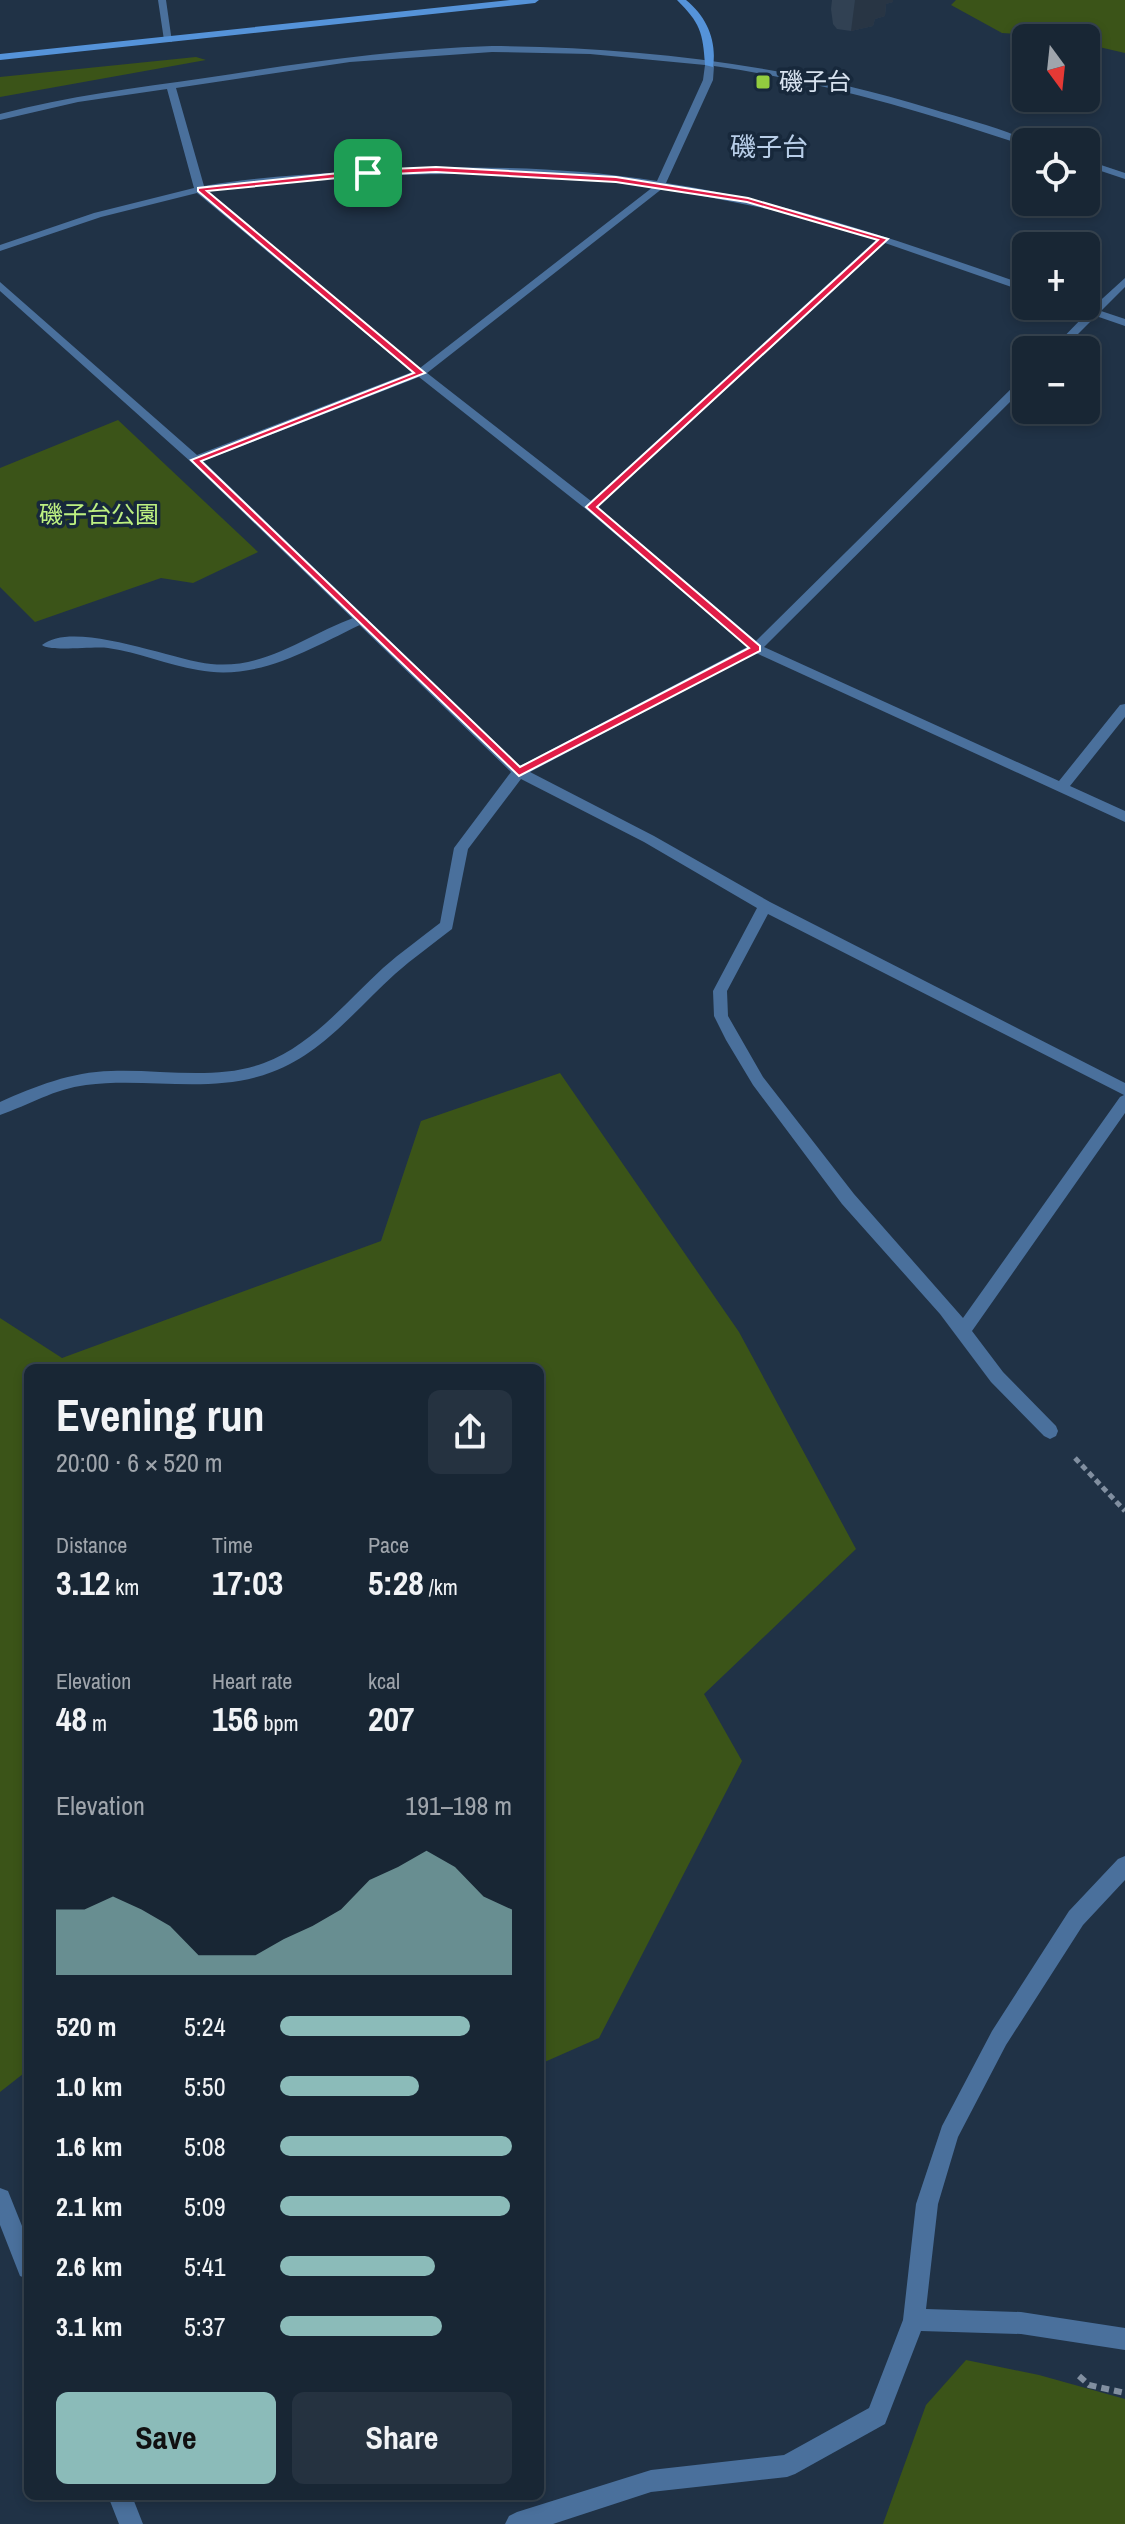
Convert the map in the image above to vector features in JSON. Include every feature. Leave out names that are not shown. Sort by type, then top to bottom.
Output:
[{"type":"street","points":[[162,0],[169,40]]},
{"type":"street","points":[[0,57],[535,0]]},
{"type":"street","points":[[195,460],[420,373],[660,186],[708,80],[710,65],[707,27],[697,12],[681,0]]},
{"type":"street","points":[[0,117],[36,106],[364,57],[488,49],[581,50],[710,65],[880,97],[1012,139]]},
{"type":"street","points":[[171,86],[200,190],[420,373],[591,507],[756,648],[1125,817]]},
{"type":"street","points":[[1100,168],[1125,176]]},
{"type":"street","points":[[0,248],[101,213],[200,190],[318,176],[436,170],[536,173],[660,186],[748,200],[883,239],[1012,284]]},
{"type":"street","points":[[591,507],[883,239]]},
{"type":"street","points":[[1100,306],[1125,281]]},
{"type":"street","points":[[0,285],[195,460],[519,772],[649,839],[765,906],[1125,1090]]},
{"type":"street","points":[[1100,314],[1125,323]]},
{"type":"street","points":[[1070,336],[1086,320]]},
{"type":"street","points":[[0,1109],[47,1087],[87,1078],[222,1076],[265,1069],[295,1054],[333,1027],[391,969],[447,925],[461,848],[519,772],[756,648],[1012,394]]},
{"type":"street","points":[[48,645],[86,642],[123,646],[175,661],[225,669],[264,664],[362,619]]},
{"type":"street","points":[[1061,788],[1125,708]]},
{"type":"street","points":[[765,906],[720,991],[721,1016],[758,1081],[848,1199],[963,1331],[997,1377],[1050,1431]]},
{"type":"street","points":[[963,1331],[1125,1101]]},
{"type":"street","points":[[517,2524],[651,2481],[787,2466],[877,2416],[914,2320],[927,2204],[949,2133],[999,2038],[1076,1918],[1125,1866]]},
{"type":"street","points":[[0,2199],[24,2258]]},
{"type":"street","points":[[914,2320],[1021,2323],[1125,2339]]},
{"type":"street","points":[[122,2500],[131,2524]]},
{"type":"path","points":[[1050,1431],[1125,1511]]},
{"type":"green space","points":[[956,0],[1125,0],[1125,53],[1100,47],[1100,24],[1012,24],[1012,34],[1002,33],[951,5]]},
{"type":"green space","points":[[196,57],[206,60],[0,97],[0,77]]},
{"type":"green space","name":"磯子台公園","points":[[118,420],[258,552],[193,583],[161,578],[35,622],[0,587],[0,468]]},
{"type":"green space","points":[[560,1073],[739,1332],[856,1549],[704,1694],[742,1761],[599,2038],[544,2062],[544,1364],[24,1364],[24,2073],[0,2092],[0,1318],[62,1358],[381,1241],[421,1121]]},
{"type":"green space","points":[[966,2360],[1039,2375],[1125,2399],[1125,2524],[883,2524],[926,2405]]},
{"type":"place","name":"磯子台","points":[[763,82]]},
{"type":"district","name":"磯子台","points":[[769,147]]},
{"type":"route","points":[[436,170],[616,179],[748,200],[883,239],[591,507],[756,648],[519,772],[195,460],[420,373],[200,190],[368,173],[436,170]]}]
